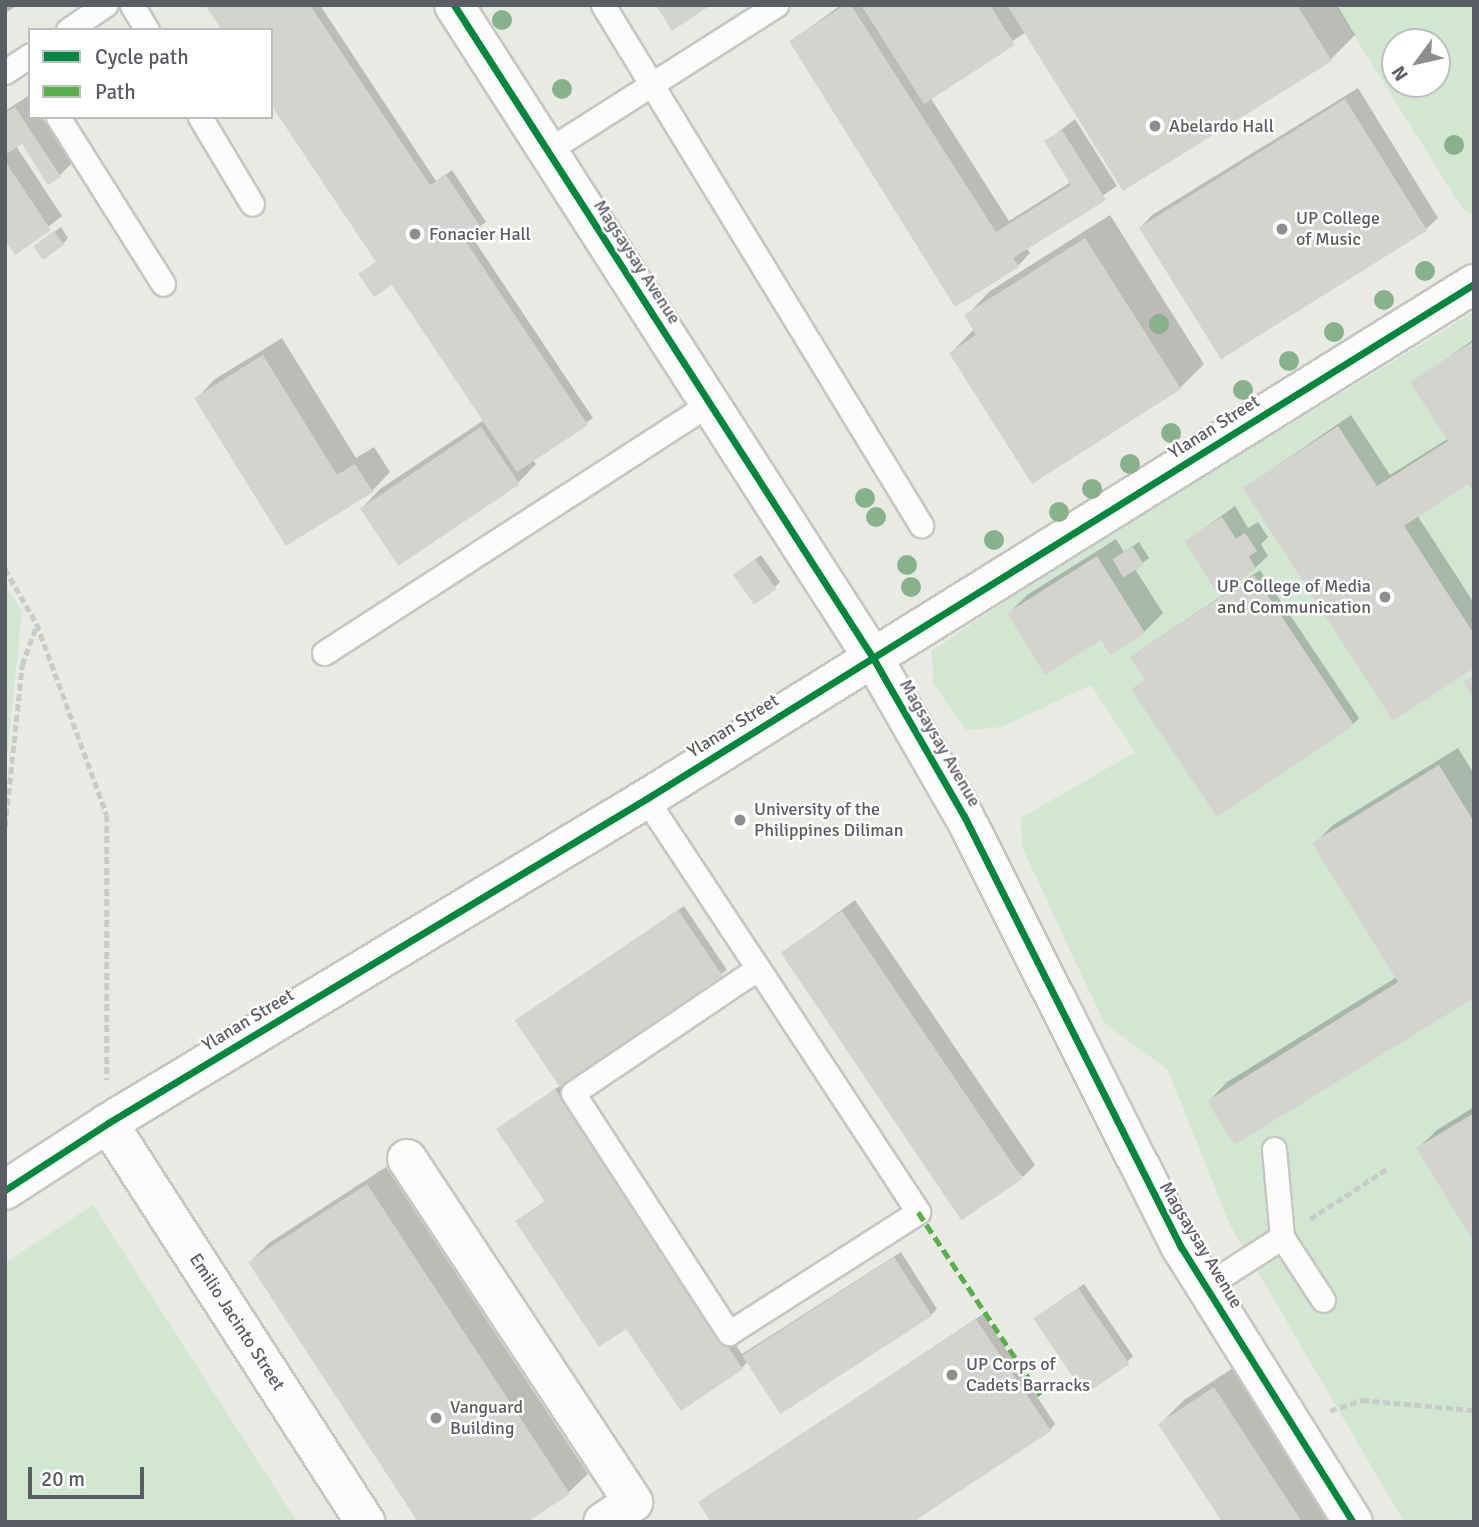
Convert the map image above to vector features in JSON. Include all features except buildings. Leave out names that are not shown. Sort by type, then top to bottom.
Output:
[{"type":"street","name":"Magsaysay Avenue","points":[[454,5],[873,658],[964,816],[1127,1146],[1206,1286],[1353,1522]]},
{"type":"street","name":"Ylanan Street","points":[[5,1190],[108,1123],[646,799],[1474,284]]},
{"type":"street","name":"Emilio Jacinto Street","points":[[108,1123],[365,1522]]},
{"type":"street","points":[[407,1159],[633,1502],[603,1522]]},
{"type":"lane","points":[[71,28],[105,5]]},
{"type":"lane","points":[[132,5],[146,28]]},
{"type":"lane","points":[[603,5],[921,525]]},
{"type":"lane","points":[[547,151],[776,5]]},
{"type":"lane","points":[[59,119],[163,284]]},
{"type":"lane","points":[[201,119],[252,204]]},
{"type":"lane","points":[[324,653],[709,404]]},
{"type":"lane","points":[[646,799],[758,968],[918,1212],[729,1333],[573,1093],[758,968]]},
{"type":"lane","points":[[1274,1149],[1282,1237],[1323,1300]]},
{"type":"lane","points":[[1206,1286],[1282,1237]]},
{"type":"path","points":[[5,569],[37,624],[107,815],[108,1123]]},
{"type":"path","points":[[5,826],[22,665],[37,624]]},
{"type":"path","points":[[1282,1237],[1388,1168]]},
{"type":"path","points":[[1292,1423],[1362,1400],[1474,1410]]},
{"type":"green space","points":[[1335,5],[1474,5],[1474,216],[1462,208],[1393,98],[1451,98],[1451,28],[1381,28],[1381,79]]},
{"type":"green space","points":[[1474,312],[1474,1522],[1404,1522],[1229,1223],[1167,1069],[1104,1023],[1022,847],[1021,818],[1135,752],[1091,685],[1002,727],[966,730],[934,684],[931,651],[1064,562]]},
{"type":"green space","points":[[5,585],[22,611],[5,777]]},
{"type":"green space","points":[[93,1205],[297,1522],[5,1522],[5,1263]]},
{"type":"marked path","points":[[918,1212],[1040,1395]]},
{"type":"cycle path","points":[[454,5],[873,658],[964,816],[1181,1247],[1353,1522]]},
{"type":"cycle path","points":[[5,1190],[108,1123],[646,799],[1474,284]]},
{"type":"place","name":"Abelardo Hall","points":[[1155,126]]},
{"type":"place","name":"UP College of Music","points":[[1282,229]]},
{"type":"place","name":"Fonacier Hall","points":[[415,234]]},
{"type":"place","name":"UP College of Media and Communication","points":[[1385,597]]},
{"type":"place","name":"University of the Philippines Diliman","points":[[740,820]]},
{"type":"place","name":"UP Corps of Cadets Barracks","points":[[952,1375]]},
{"type":"place","name":"Vanguard Building","points":[[436,1418]]}]
